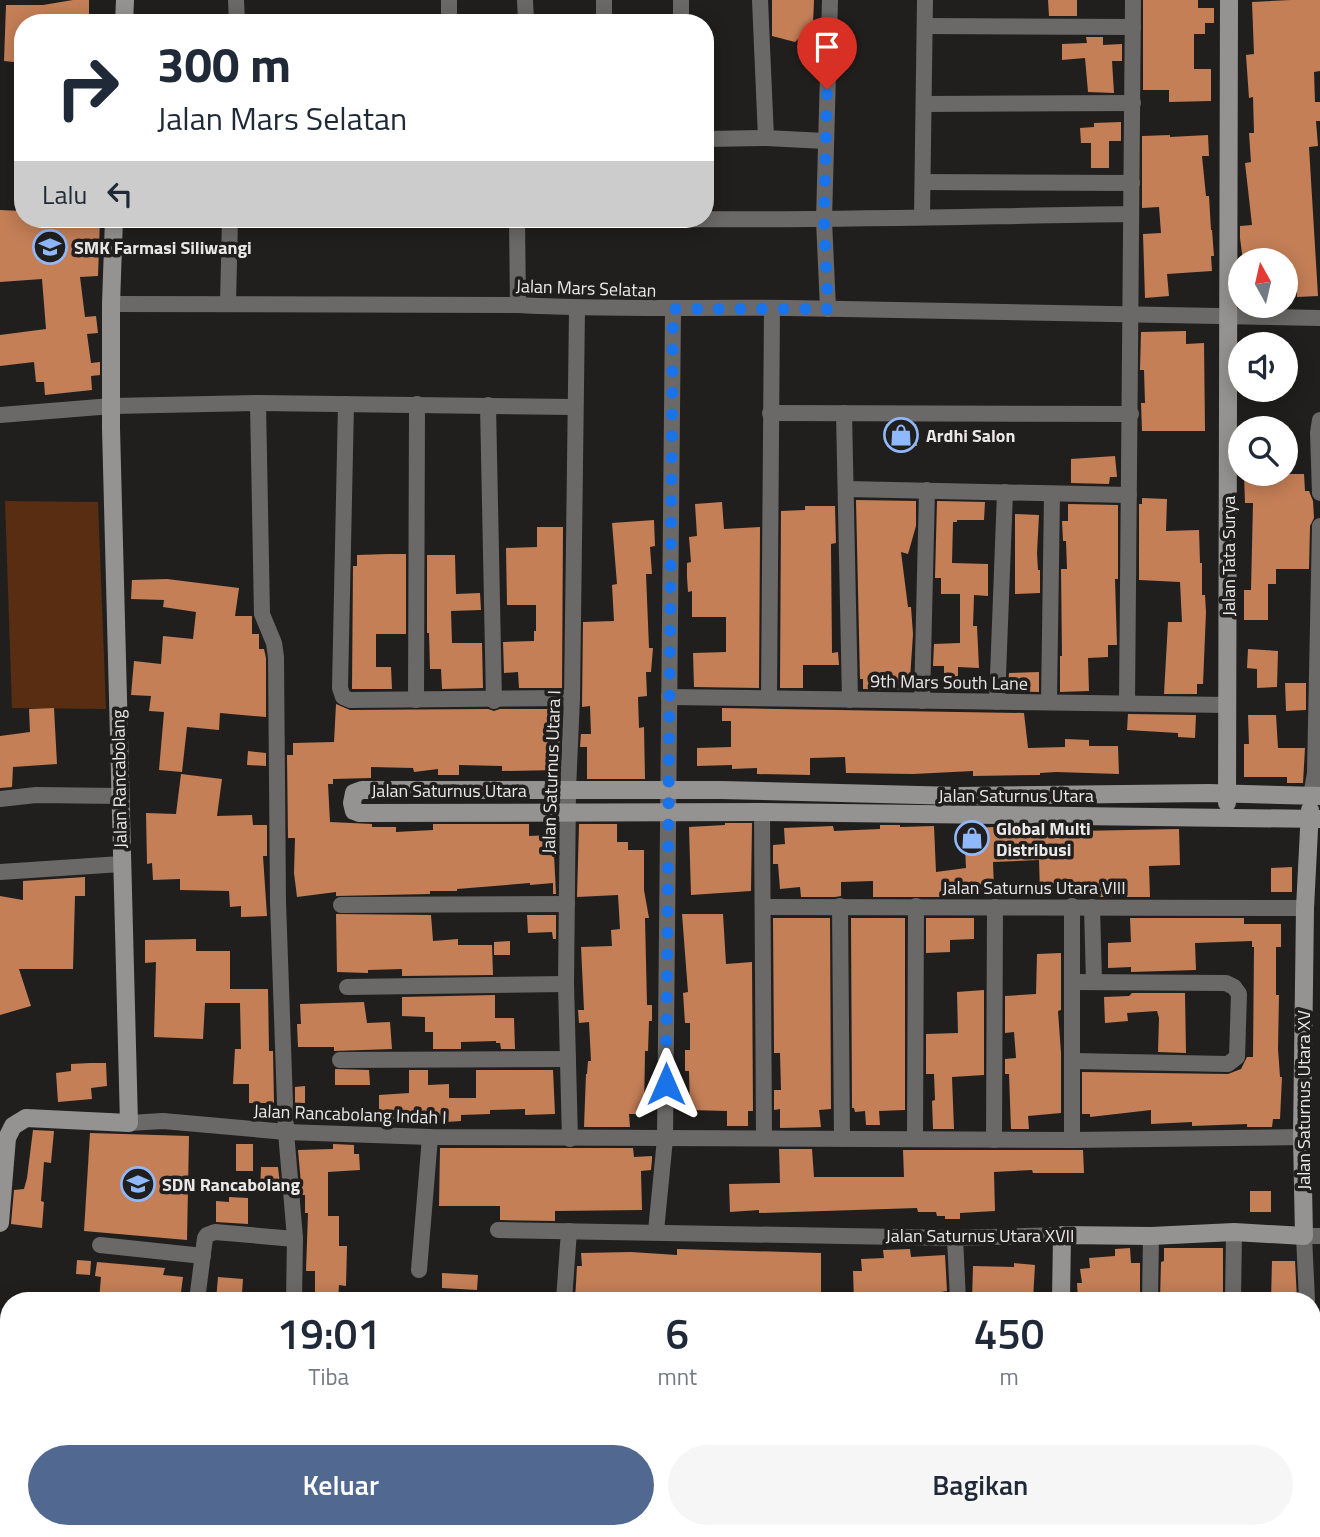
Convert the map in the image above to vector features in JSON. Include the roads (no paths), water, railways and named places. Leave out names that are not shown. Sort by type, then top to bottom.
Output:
[{"type":"street","points":[[760,0],[766,138]]},
{"type":"street","points":[[828,309],[824,220],[830,0]]},
{"type":"street","points":[[922,216],[925,0]]},
{"type":"street","points":[[1127,703],[1133,0]]},
{"type":"street","name":"Jalan Tata Surya","points":[[1228,248],[1229,0]]},
{"type":"street","points":[[926,26],[1133,27]]},
{"type":"street","points":[[924,104],[1133,103]]},
{"type":"street","points":[[714,139],[825,141]]},
{"type":"street","points":[[923,182],[1132,183]]},
{"type":"street","points":[[714,219],[824,220],[1131,214]]},
{"type":"street","name":"Jalan Rancabolang","points":[[114,228],[112,406],[119,796],[129,1123]]},
{"type":"street","points":[[228,303],[230,228]]},
{"type":"street","points":[[517,228],[518,305]]},
{"type":"street","name":"Jalan Mars Selatan","points":[[111,304],[518,305],[577,309],[772,308],[1228,316]]},
{"type":"street","points":[[769,698],[772,308]]},
{"type":"street","name":"Jalan Saturnus Utara I","points":[[570,1139],[566,984],[577,309]]},
{"type":"street","points":[[656,1231],[665,1139],[673,309]]},
{"type":"street","name":"Jalan Tata Surya","points":[[1227,817],[1228,316]]},
{"type":"street","name":"Jalan Mars Selatan","points":[[1298,318],[1320,318]]},
{"type":"street","points":[[258,403],[262,614],[274,643],[276,657],[278,902],[285,1132],[295,1240],[294,1292]]},
{"type":"street","points":[[6,415],[112,406],[258,403],[575,407]]},
{"type":"street","points":[[346,404],[340,688],[344,697],[350,700],[494,701],[572,698]]},
{"type":"street","points":[[416,404],[416,700]]},
{"type":"street","points":[[488,405],[494,701]]},
{"type":"street","points":[[770,413],[1131,414]]},
{"type":"street","points":[[844,413],[848,489],[850,700]]},
{"type":"street","points":[[1320,421],[1320,493]]},
{"type":"street","points":[[848,489],[1129,495]]},
{"type":"street","points":[[922,701],[927,490]]},
{"type":"street","points":[[997,702],[1004,492]]},
{"type":"street","points":[[1049,702],[1052,494]]},
{"type":"street","points":[[1316,796],[1320,526]]},
{"type":"street","name":"9th Mars South Lane","points":[[669,697],[1227,705]]},
{"type":"street","name":"Jalan Saturnus Utara","points":[[1315,819],[762,812],[359,813],[354,811],[352,803],[354,793],[358,790],[667,790],[958,796],[1316,796]]},
{"type":"street","points":[[0,799],[36,795],[119,796]]},
{"type":"street","name":"Jalan Saturnus Utara XV","points":[[1312,1236],[1302,1137],[1305,908],[1316,796]]},
{"type":"street","points":[[762,812],[764,1138]]},
{"type":"street","points":[[0,873],[121,864]]},
{"type":"street","points":[[341,905],[567,904]]},
{"type":"street","points":[[840,906],[842,1139]]},
{"type":"street","points":[[915,1139],[916,906]]},
{"type":"street","points":[[1072,906],[1072,1140]]},
{"type":"street","name":"Jalan Saturnus Utara VIII","points":[[764,907],[1305,908]]},
{"type":"street","points":[[1092,907],[1094,982]]},
{"type":"street","points":[[994,1140],[995,908]]},
{"type":"street","points":[[1072,982],[1226,983],[1234,987],[1239,994],[1237,1057],[1228,1064],[1073,1060]]},
{"type":"street","points":[[347,987],[566,984]]},
{"type":"street","points":[[340,1060],[568,1059]]},
{"type":"street","points":[[0,1223],[7,1138],[5,1128],[26,1118],[129,1123]]},
{"type":"street","name":"Jalan Rancabolang Indah I","points":[[129,1123],[163,1122],[285,1132],[430,1138],[1072,1140],[1302,1137]]},
{"type":"street","points":[[419,1270],[430,1138]]},
{"type":"street","name":"Jalan Saturnus Utara XVII","points":[[498,1230],[955,1238],[1151,1236],[1234,1232],[1312,1236]]},
{"type":"street","points":[[565,1292],[569,1230]]},
{"type":"street","points":[[198,1292],[207,1234],[215,1232],[295,1240]]},
{"type":"street","points":[[1233,1292],[1234,1232]]},
{"type":"street","points":[[1061,1292],[1062,1235]]},
{"type":"street","points":[[1150,1292],[1151,1236]]},
{"type":"street","points":[[1308,1292],[1312,1236]]},
{"type":"street","points":[[955,1238],[958,1292]]},
{"type":"street","points":[[100,1245],[203,1256]]},
{"type":"place","name":"SMK Farmasi Siliwangi","points":[[50,247]]},
{"type":"place","name":"Ardhi Salon","points":[[901,435]]},
{"type":"place","name":"Global Multi Distribusi","points":[[972,838]]},
{"type":"place","name":"SDN Rancabolang","points":[[138,1184]]}]
